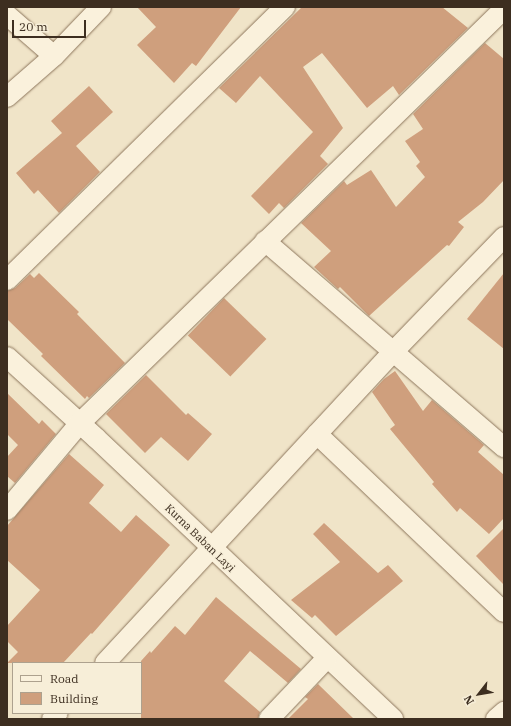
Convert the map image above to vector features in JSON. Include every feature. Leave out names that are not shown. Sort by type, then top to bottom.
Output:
[{"type":"street","points":[[7,96],[54,56],[101,7]]},
{"type":"street","points":[[7,280],[284,7]]},
{"type":"street","points":[[7,510],[80,423],[504,10]]},
{"type":"street","points":[[7,15],[54,56]]},
{"type":"street","points":[[105,662],[212,549],[393,352],[504,237]]},
{"type":"street","points":[[265,242],[504,447]]},
{"type":"street","name":"Kurna Baban Layi","points":[[7,357],[80,423],[393,719]]},
{"type":"street","points":[[317,434],[504,612]]},
{"type":"street","points":[[269,719],[327,658]]},
{"type":"street","points":[[496,719],[504,712]]},
{"type":"building","points":[[137,7],[241,7],[196,66],[192,63],[174,83],[137,45],[156,27]]},
{"type":"building","points":[[302,7],[442,7],[468,28],[399,95],[393,86],[367,108],[322,53],[303,67],[343,128],[320,156],[328,164],[284,208],[279,203],[269,214],[251,196],[313,132],[260,76],[236,103],[219,88]]},
{"type":"building","points":[[485,43],[504,59],[504,180],[483,202],[458,222],[464,227],[449,246],[447,245],[369,316],[340,287],[338,289],[314,267],[331,251],[301,223],[344,181],[347,185],[371,170],[396,207],[425,177],[416,166],[420,162],[405,141],[423,129],[413,114]]},
{"type":"building","points":[[89,86],[113,112],[76,146],[100,172],[59,213],[38,190],[34,194],[16,173],[62,133],[51,121]]},
{"type":"building","points":[[39,273],[79,312],[77,314],[125,363],[89,398],[87,396],[85,399],[41,356],[43,354],[7,319],[7,291],[15,288],[30,274],[34,278]]},
{"type":"building","points":[[504,273],[504,349],[467,319]]},
{"type":"building","points":[[224,298],[266,339],[230,376],[188,335]]},
{"type":"building","points":[[395,371],[423,411],[432,400],[484,445],[478,452],[504,475],[504,518],[489,534],[460,508],[457,512],[432,484],[434,482],[390,429],[395,425],[372,392],[384,379]]},
{"type":"building","points":[[146,375],[186,415],[188,413],[212,434],[188,461],[161,437],[145,453],[106,414]]},
{"type":"building","points":[[7,393],[39,424],[42,420],[56,434],[15,483],[7,476],[7,457],[18,445],[7,434]]},
{"type":"building","points":[[69,454],[104,485],[89,503],[121,532],[136,515],[170,545],[92,634],[91,633],[64,662],[7,663],[18,652],[7,641],[7,626],[40,590],[7,560],[7,526]]},
{"type":"building","points":[[324,523],[378,573],[388,565],[403,581],[336,636],[315,615],[312,618],[291,600],[340,562],[313,534]]},
{"type":"building","points":[[504,528],[504,585],[476,556]]},
{"type":"building","points":[[216,597],[301,669],[288,683],[250,651],[224,681],[260,712],[258,719],[141,719],[141,661],[150,651],[151,653],[175,626],[185,635]]},
{"type":"building","points":[[318,684],[354,719],[288,719],[308,699],[305,697]]}]
